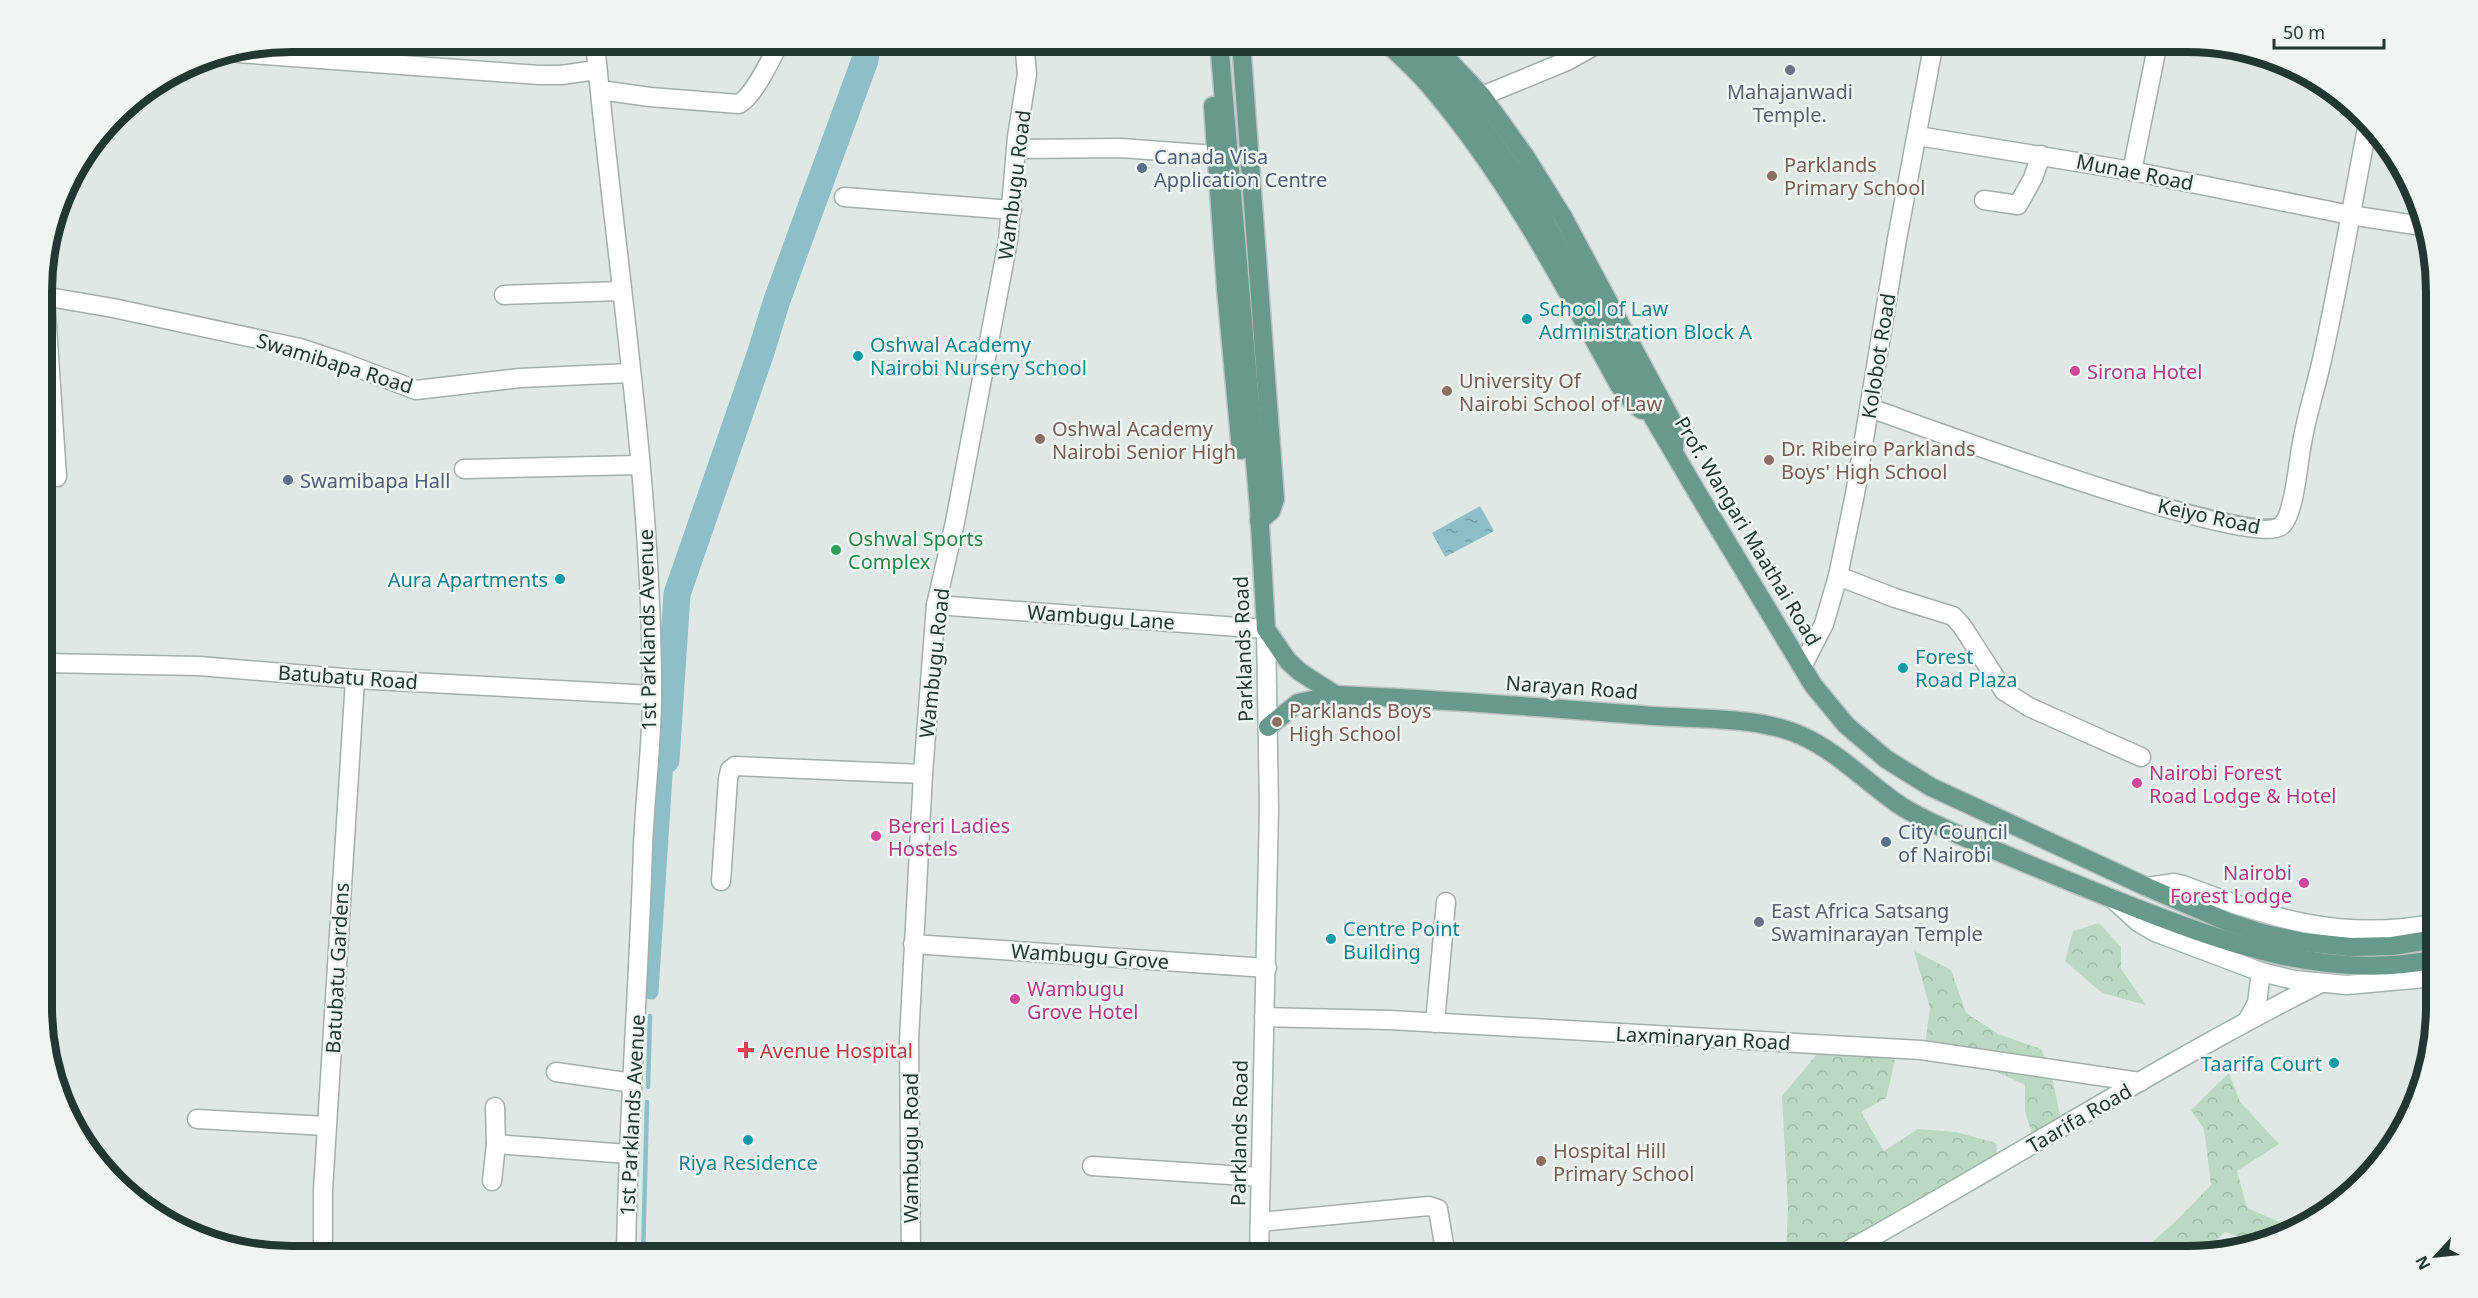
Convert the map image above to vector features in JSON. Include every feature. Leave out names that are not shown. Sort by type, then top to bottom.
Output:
[{"type":"main road","points":[[1208,52],[1242,459],[1246,482],[1259,515],[1272,511],[1275,499],[1242,52]]},
{"type":"main road","name":"Parklands Road","points":[[1220,52],[1259,515],[1266,629]]},
{"type":"main road","points":[[1396,52],[1433,89],[1485,156],[1543,246],[1619,385],[1634,404],[1654,419]]},
{"type":"main road","name":"Prof. Wangari Maathai Road","points":[[1417,52],[1466,104],[1528,191],[1654,419],[1813,685],[1846,725],[1886,759],[1931,787],[2146,887],[2228,922],[2262,933],[2303,942],[2350,947],[2392,946],[2426,941]]},
{"type":"main road","points":[[1440,52],[1482,96],[1525,156],[1563,217],[1671,419],[1675,435],[1674,452]]},
{"type":"main road","points":[[1266,629],[1288,661],[1300,672],[1336,695]]},
{"type":"main road","points":[[1268,727],[1298,704],[1336,695]]},
{"type":"main road","name":"Narayan Road","points":[[1336,695],[1727,721],[1782,728],[1803,736],[1843,762],[1900,805],[1921,817],[2113,899]]},
{"type":"main road","points":[[2113,899],[2227,942],[2302,960],[2350,965],[2387,965],[2426,960]]},
{"type":"street","name":"1st Parklands Avenue","points":[[596,52],[646,537],[652,695],[628,1154],[626,1246]]},
{"type":"street","points":[[600,90],[650,97],[739,104],[744,101],[760,78],[774,52]]},
{"type":"street","name":"Wambugu Road","points":[[911,1246],[909,1040],[923,774],[936,605],[955,522],[1000,290],[1012,210],[1018,149],[1017,137],[1027,74],[1025,52]]},
{"type":"street","points":[[1482,96],[1583,52]]},
{"type":"street","name":"Kolobot Road","points":[[1803,665],[1824,624],[1838,576],[1932,52]]},
{"type":"street","points":[[2132,171],[2152,52]]},
{"type":"street","points":[[266,54],[539,75],[561,75],[597,70]]},
{"type":"street","points":[[2350,215],[2366,134]]},
{"type":"street","name":"Munae Road","points":[[1918,136],[2132,171],[2350,215],[2416,225]]},
{"type":"street","points":[[1018,149],[1121,148],[1215,155]]},
{"type":"street","points":[[1984,200],[2018,205],[2033,178],[2041,155]]},
{"type":"street","points":[[844,197],[1012,210]]},
{"type":"street","name":"Keiyo Road","points":[[1870,408],[2129,498],[2241,526],[2268,530],[2281,526],[2287,518],[2291,502],[2301,444],[2323,354],[2350,215]]},
{"type":"street","points":[[504,296],[621,291]]},
{"type":"street","name":"Swamibapa Road","points":[[53,298],[123,310],[300,348],[416,390],[520,378],[630,373]]},
{"type":"street","points":[[53,421],[57,477]]},
{"type":"street","points":[[464,469],[639,465]]},
{"type":"street","points":[[1838,576],[1895,598],[1953,616],[1962,626],[2004,691],[2029,707],[2140,757]]},
{"type":"street","name":"Wambugu Lane","points":[[936,605],[1266,629]]},
{"type":"street","name":"Parklands Road","points":[[1259,1246],[1267,968],[1266,629]]},
{"type":"street","name":"Batubatu Road","points":[[53,663],[199,666],[355,679],[652,695]]},
{"type":"street","name":"Batubatu Gardens","points":[[323,1246],[326,1126],[355,679]]},
{"type":"street","points":[[721,881],[728,779],[730,770],[735,766],[923,774]]},
{"type":"street","points":[[2146,887],[2174,883],[2184,885],[2277,918],[2348,930],[2389,930],[2426,924]]},
{"type":"street","points":[[2113,899],[2138,922],[2155,932],[2261,972],[2294,980],[2348,985],[2426,978]]},
{"type":"street","points":[[1435,1023],[1446,902]]},
{"type":"street","name":"Wambugu Grove","points":[[913,944],[1267,968]]},
{"type":"street","points":[[2247,1021],[2257,1003],[2261,972]]},
{"type":"street","name":"Taarifa Road","points":[[1856,1246],[2247,1021],[2321,983]]},
{"type":"street","name":"Laxminaryan Road","points":[[1264,1017],[1435,1023],[1921,1050],[2140,1082]]},
{"type":"street","points":[[556,1072],[633,1083]]},
{"type":"street","points":[[492,1181],[496,1144],[495,1107]]},
{"type":"street","points":[[197,1119],[326,1126]]},
{"type":"street","points":[[496,1144],[628,1154]]},
{"type":"street","points":[[1092,1166],[1260,1177]]},
{"type":"street","points":[[1260,1222],[1429,1206],[1438,1209],[1444,1246]]},
{"type":"green space","points":[[2099,923],[2121,947],[2121,969],[2146,1005],[2102,993],[2065,961],[2073,931]]},
{"type":"green space","points":[[1914,951],[1951,970],[1966,1013],[1998,1034],[2041,1049],[2051,1072],[2064,1134],[2038,1153],[2025,1111],[2025,1085],[1982,1065],[1924,1052],[1930,1008]]},
{"type":"green space","points":[[1853,1046],[1895,1060],[1886,1098],[1861,1112],[1884,1151],[1918,1129],[1956,1132],[1996,1143],[1999,1177],[1944,1201],[1905,1225],[1836,1246],[1786,1246],[1788,1207],[1782,1096],[1818,1053]]},
{"type":"green space","points":[[2229,1073],[2240,1102],[2279,1144],[2237,1171],[2247,1208],[2282,1223],[2279,1226],[2244,1238],[2225,1232],[2212,1244],[2148,1246],[2211,1185],[2204,1129],[2191,1110]]},
{"type":"green space","points":[[2385,1140],[2375,1154],[2377,1146]]},
{"type":"water","points":[[1480,506],[1494,531],[1445,557],[1432,533]]},
{"type":"waterway","points":[[666,760],[677,594],[777,300],[866,52]]},
{"type":"waterway","points":[[651,992],[666,760]]},
{"type":"waterway","points":[[648,1087],[650,1016]]},
{"type":"waterway","points":[[643,1246],[647,1102]]},
{"type":"place","name":"Mahajanwadi Temple.","points":[[1790,70]]},
{"type":"place","name":"Canada Visa Application Centre","points":[[1142,168]]},
{"type":"place","name":"Parklands Primary School","points":[[1772,176]]},
{"type":"place","name":"School of Law Administration Block A","points":[[1527,319]]},
{"type":"place","name":"Oshwal Academy Nairobi Nursery School","points":[[858,356]]},
{"type":"place","name":"Sirona Hotel","points":[[2075,371]]},
{"type":"place","name":"University Of Nairobi School of Law","points":[[1447,391]]},
{"type":"place","name":"Oshwal Academy Nairobi Senior High","points":[[1040,439]]},
{"type":"place","name":"Dr. Ribeiro Parklands Boys' High School","points":[[1769,460]]},
{"type":"place","name":"Swamibapa Hall","points":[[288,480]]},
{"type":"place","name":"Oshwal Sports Complex","points":[[836,550]]},
{"type":"place","name":"Aura Apartments","points":[[560,579]]},
{"type":"place","name":"Forest Road Plaza","points":[[1903,668]]},
{"type":"place","name":"Parklands Boys High School","points":[[1277,722]]},
{"type":"place","name":"Nairobi Forest Road Lodge & Hotel","points":[[2137,783]]},
{"type":"place","name":"Bereri Ladies Hostels","points":[[876,836]]},
{"type":"place","name":"City Council of Nairobi","points":[[1886,842]]},
{"type":"place","name":"Nairobi Forest Lodge","points":[[2304,883]]},
{"type":"place","name":"East Africa Satsang Swaminarayan Temple","points":[[1759,922]]},
{"type":"place","name":"Centre Point Building","points":[[1331,939]]},
{"type":"place","name":"Wambugu Grove Hotel","points":[[1015,999]]},
{"type":"place","name":"Avenue Hospital","points":[[746,1050]]},
{"type":"place","name":"Taarifa Court","points":[[2334,1063]]},
{"type":"place","name":"Riya Residence","points":[[748,1140]]},
{"type":"place","name":"Hospital Hill Primary School","points":[[1541,1161]]}]
